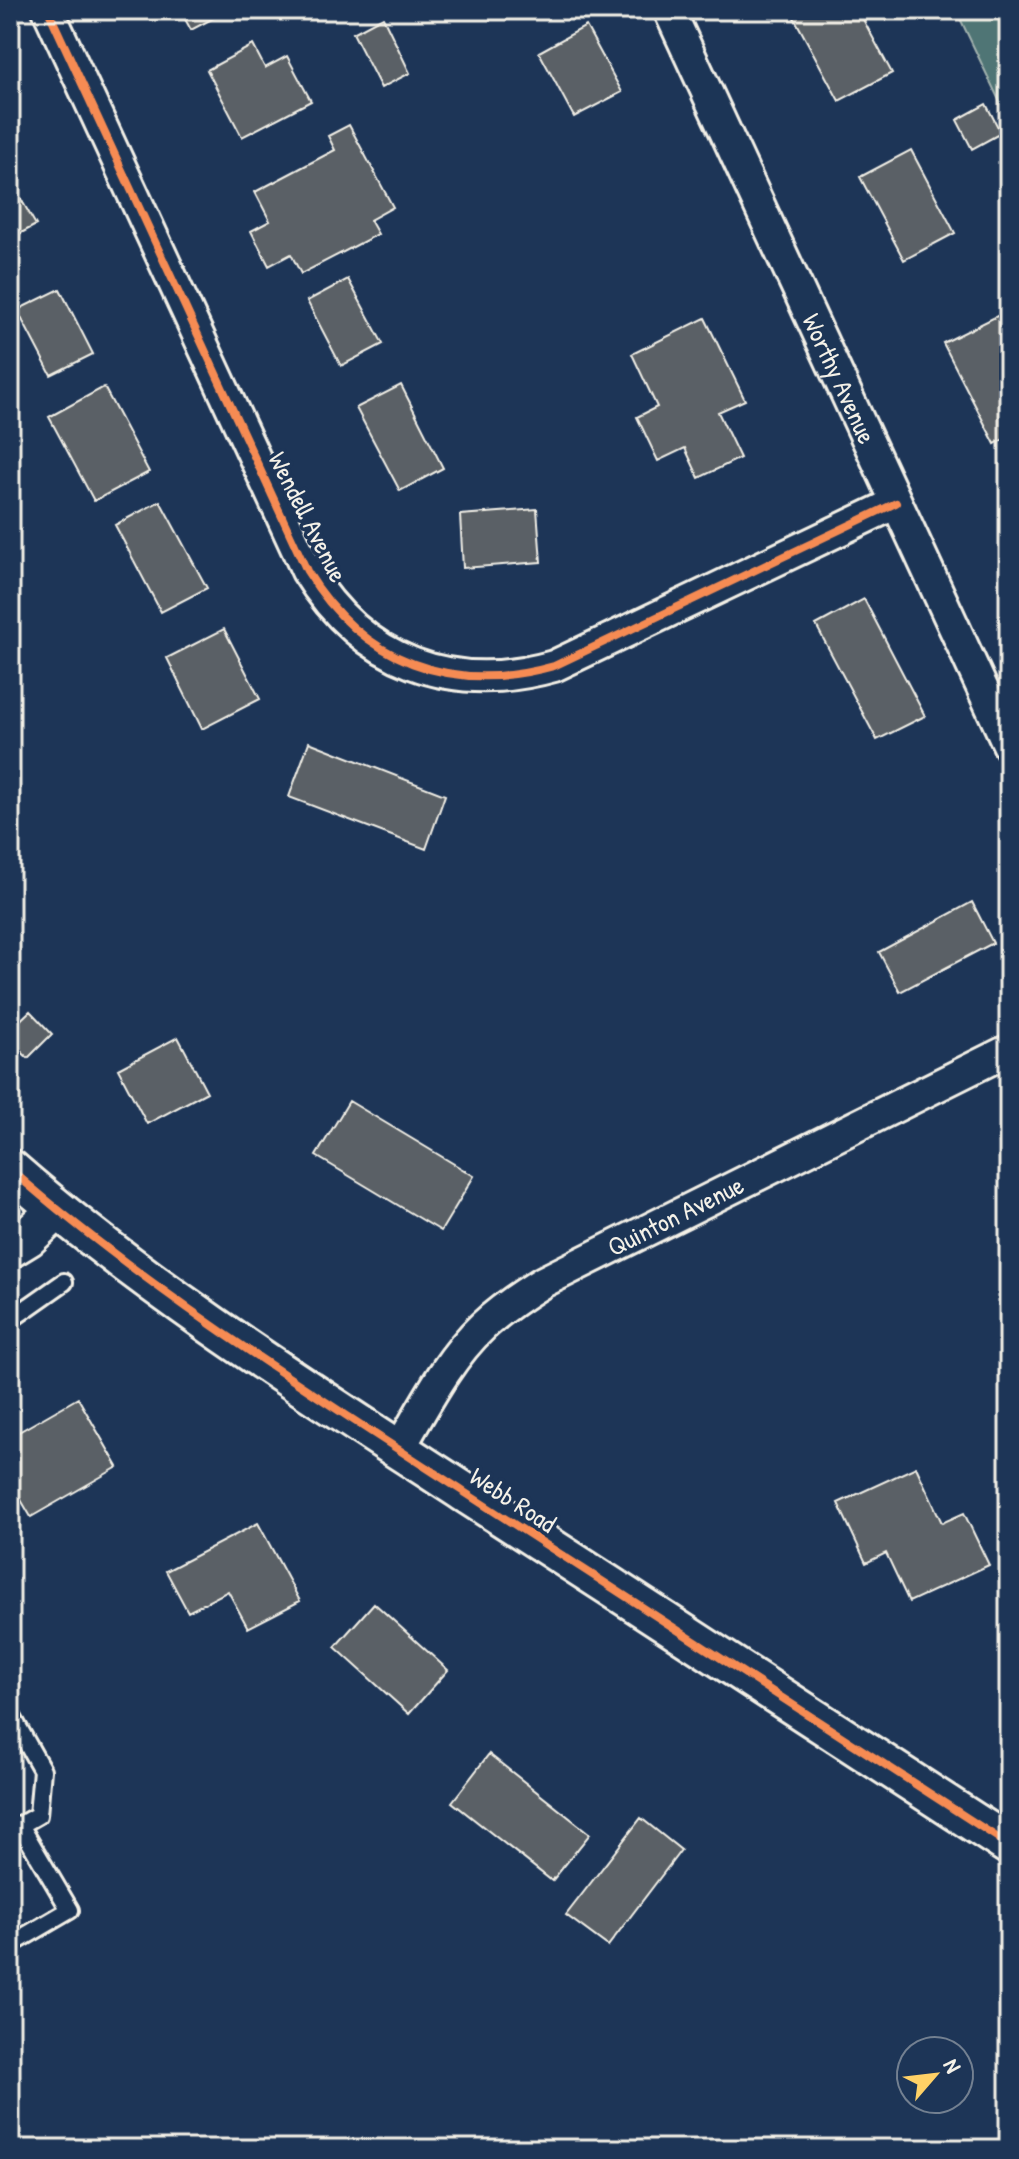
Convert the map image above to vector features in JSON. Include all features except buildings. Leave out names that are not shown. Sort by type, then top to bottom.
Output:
[{"type":"street","name":"Wendell Avenue","points":[[48,10],[307,571],[341,617],[363,637],[387,652],[441,673],[470,677],[498,677],[554,666],[896,503]]},
{"type":"street","name":"Worthy Avenue","points":[[669,10],[1009,746]]},
{"type":"street","name":"Quinton Avenue","points":[[399,1449],[458,1354],[482,1327],[533,1288],[1009,1050]]},
{"type":"street","name":"Webb Road","points":[[10,1169],[57,1210],[149,1279],[399,1449],[1009,1845]]},
{"type":"street","points":[[10,1248],[28,1237],[57,1210]]},
{"type":"lane","points":[[10,1320],[64,1282]]},
{"type":"lane","points":[[10,1713],[42,1770],[38,1815],[15,1828],[70,1910],[10,1945]]},
{"type":"green space","points":[[956,10],[1009,10],[1009,121]]},
{"type":"cycle path","points":[[48,10],[307,571],[329,602],[355,628],[383,649],[413,664],[445,673],[480,676],[516,674],[554,666],[896,503]]},
{"type":"cycle path","points":[[10,1169],[63,1214],[174,1298],[289,1378],[1009,1845]]}]
